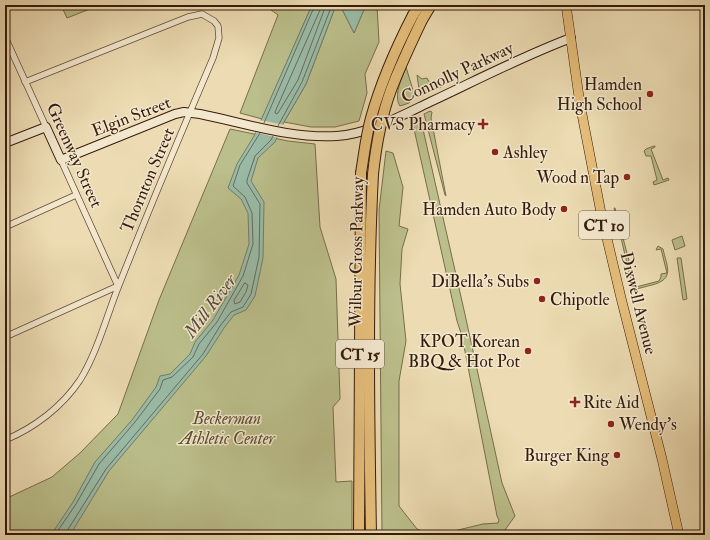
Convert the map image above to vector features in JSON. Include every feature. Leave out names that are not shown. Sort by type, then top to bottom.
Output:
[{"type":"highway","name":"Wilbur Cross Parkway","points":[[359,535],[361,173],[371,119],[380,89],[395,49],[414,10],[420,5]]},
{"type":"highway","name":"Wilbur Cross Parkway","points":[[371,535],[369,404],[371,218],[373,174],[376,148],[390,91],[405,54],[431,5]]},
{"type":"main road","name":"Dixwell Avenue","points":[[566,5],[580,104],[601,213],[662,459],[679,535]]},
{"type":"main road","name":"Connolly Parkway","points":[[190,113],[302,135],[339,136],[365,130],[397,117],[536,52],[571,38]]},
{"type":"main road","name":"Elgin Street","points":[[61,160],[175,114],[184,112],[190,113]]},
{"type":"main road","points":[[5,143],[46,127]]},
{"type":"main road","name":"Greenway Street","points":[[46,127],[61,160]]},
{"type":"street","name":"Thornton Street","points":[[5,440],[33,426],[49,414],[67,397],[80,380],[90,362],[118,286],[213,58],[219,38],[218,26],[214,21],[202,14],[188,17],[25,82]]},
{"type":"street","name":"Greenway Street","points":[[5,37],[46,127]]},
{"type":"street","name":"Greenway Street","points":[[61,160],[118,286]]},
{"type":"street","points":[[5,227],[76,195]]},
{"type":"street","points":[[5,337],[118,286]]},
{"type":"green space","points":[[61,5],[100,5],[67,18]]},
{"type":"green space","points":[[264,5],[312,5],[262,119],[240,113],[278,15]]},
{"type":"green space","points":[[336,5],[340,5],[354,33],[366,5],[377,5],[379,42],[365,74],[367,93],[359,121],[335,127],[311,127],[284,122],[306,84]]},
{"type":"green space","points":[[406,67],[415,97],[409,103],[400,106],[397,97],[400,82]]},
{"type":"green space","points":[[417,75],[422,79],[427,78],[429,82],[440,84],[441,87],[420,96]]},
{"type":"green space","points":[[430,111],[432,112],[431,118],[446,196],[424,114]]},
{"type":"green space","points":[[420,116],[502,483],[515,516],[505,530],[499,534],[437,535],[483,524],[498,523],[499,520],[462,336],[457,321],[412,120]]},
{"type":"green space","name":"Beckerman Athletic Center","points":[[230,129],[288,141],[315,144],[320,227],[336,279],[340,399],[333,407],[336,482],[352,481],[352,535],[5,535],[5,499],[52,477],[80,453],[118,414],[159,300]]},
{"type":"green space","points":[[654,146],[655,147],[651,149],[663,180],[668,178],[669,180],[654,185],[653,182],[657,180],[651,156],[646,156],[644,151]]},
{"type":"green space","points":[[386,151],[393,153],[403,187],[399,226],[408,229],[402,249],[400,284],[406,341],[399,381],[399,506],[417,529],[433,535],[382,535],[379,210]]},
{"type":"green space","points":[[614,208],[636,287],[659,281],[661,274],[667,273],[661,249],[656,250],[658,246],[663,249],[668,272],[664,279],[652,285],[633,289]]},
{"type":"green space","points":[[682,236],[685,246],[675,250],[672,240]]},
{"type":"green space","points":[[677,258],[681,258],[687,299],[683,300]]},
{"type":"water","points":[[312,5],[336,5],[306,84],[284,122],[275,142],[258,158],[251,181],[264,202],[263,258],[255,296],[246,310],[234,315],[206,356],[109,471],[70,535],[51,535],[73,502],[95,462],[132,420],[156,387],[160,376],[170,374],[190,354],[195,342],[213,320],[239,275],[249,244],[248,213],[241,199],[228,188],[237,164],[254,136]]},
{"type":"water","points":[[340,5],[366,5],[354,33]]},
{"type":"pier","points":[[259,120],[285,125],[279,138],[254,132]]},
{"type":"place","name":"Hamden High School","points":[[650,94]]},
{"type":"place","name":"CVS Pharmacy","points":[[483,124]]},
{"type":"place","name":"Ashley","points":[[495,152]]},
{"type":"place","name":"Wood n Tap","points":[[627,177]]},
{"type":"place","name":"Hamden Auto Body","points":[[564,209]]},
{"type":"place","name":"DiBella's Subs","points":[[537,281]]},
{"type":"place","name":"Chipotle","points":[[542,299]]},
{"type":"place","name":"KPOT Korean BBQ & Hot Pot","points":[[528,351]]},
{"type":"place","name":"Rite Aid","points":[[575,402]]},
{"type":"place","name":"Wendy's","points":[[611,424]]},
{"type":"place","name":"Burger King","points":[[617,455]]},
{"type":"water label","name":"Mill River","points":[[210,306]]}]
